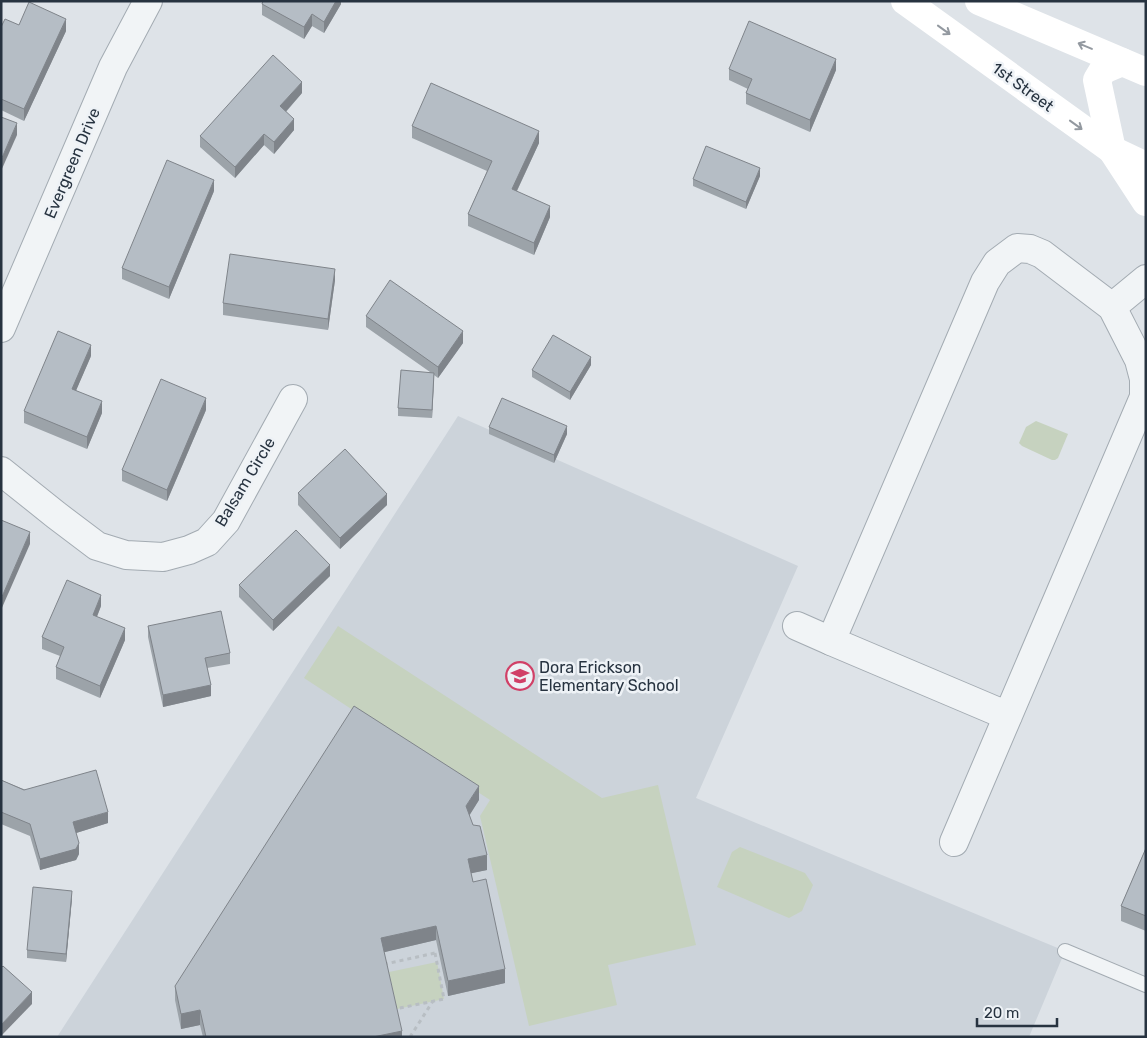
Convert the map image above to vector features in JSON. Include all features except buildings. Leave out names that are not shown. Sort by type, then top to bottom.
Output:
[{"type":"main road","name":"1st Street","points":[[905,1],[1112,150],[1146,166]]},
{"type":"main road","points":[[979,1],[1134,67]]},
{"type":"main road","points":[[1134,67],[1103,70],[1097,80],[1112,150],[1146,202]]},
{"type":"street","name":"Evergreen Drive","points":[[1,328],[113,68],[148,1]]},
{"type":"street","points":[[831,641],[985,282],[997,263],[1017,248],[1030,249],[1042,254],[1112,307],[1139,360],[1144,379],[1144,397],[954,842]]},
{"type":"street","points":[[1112,307],[1146,279]]},
{"type":"street","name":"Balsam Circle","points":[[1,471],[97,546],[126,555],[163,557],[189,550],[207,542],[226,521],[293,399]]},
{"type":"street","points":[[797,626],[1008,716]]},
{"type":"lane","points":[[1065,951],[1146,985]]},
{"type":"path","points":[[390,1010],[444,999],[435,953],[380,964],[390,1010],[393,1019]]},
{"type":"path","points":[[410,1037],[433,1001]]},
{"type":"shaded area","name":"Dora Erickson Elementary School","points":[[458,416],[798,566],[696,798],[1065,951],[1029,1037],[57,1037]]},
{"type":"green space","points":[[1036,421],[1068,434],[1058,458],[1055,460],[1019,443],[1026,427]]},
{"type":"green space","points":[[338,626],[602,798],[658,785],[696,945],[608,965],[617,1005],[529,1026],[480,816],[490,800],[304,678]]},
{"type":"green space","points":[[740,847],[805,873],[813,885],[802,911],[789,918],[717,887],[732,852]]},
{"type":"green space","points":[[437,962],[444,999],[397,1009],[389,972]]},
{"type":"place","name":"Dora Erickson Elementary School","points":[[520,676]]}]
